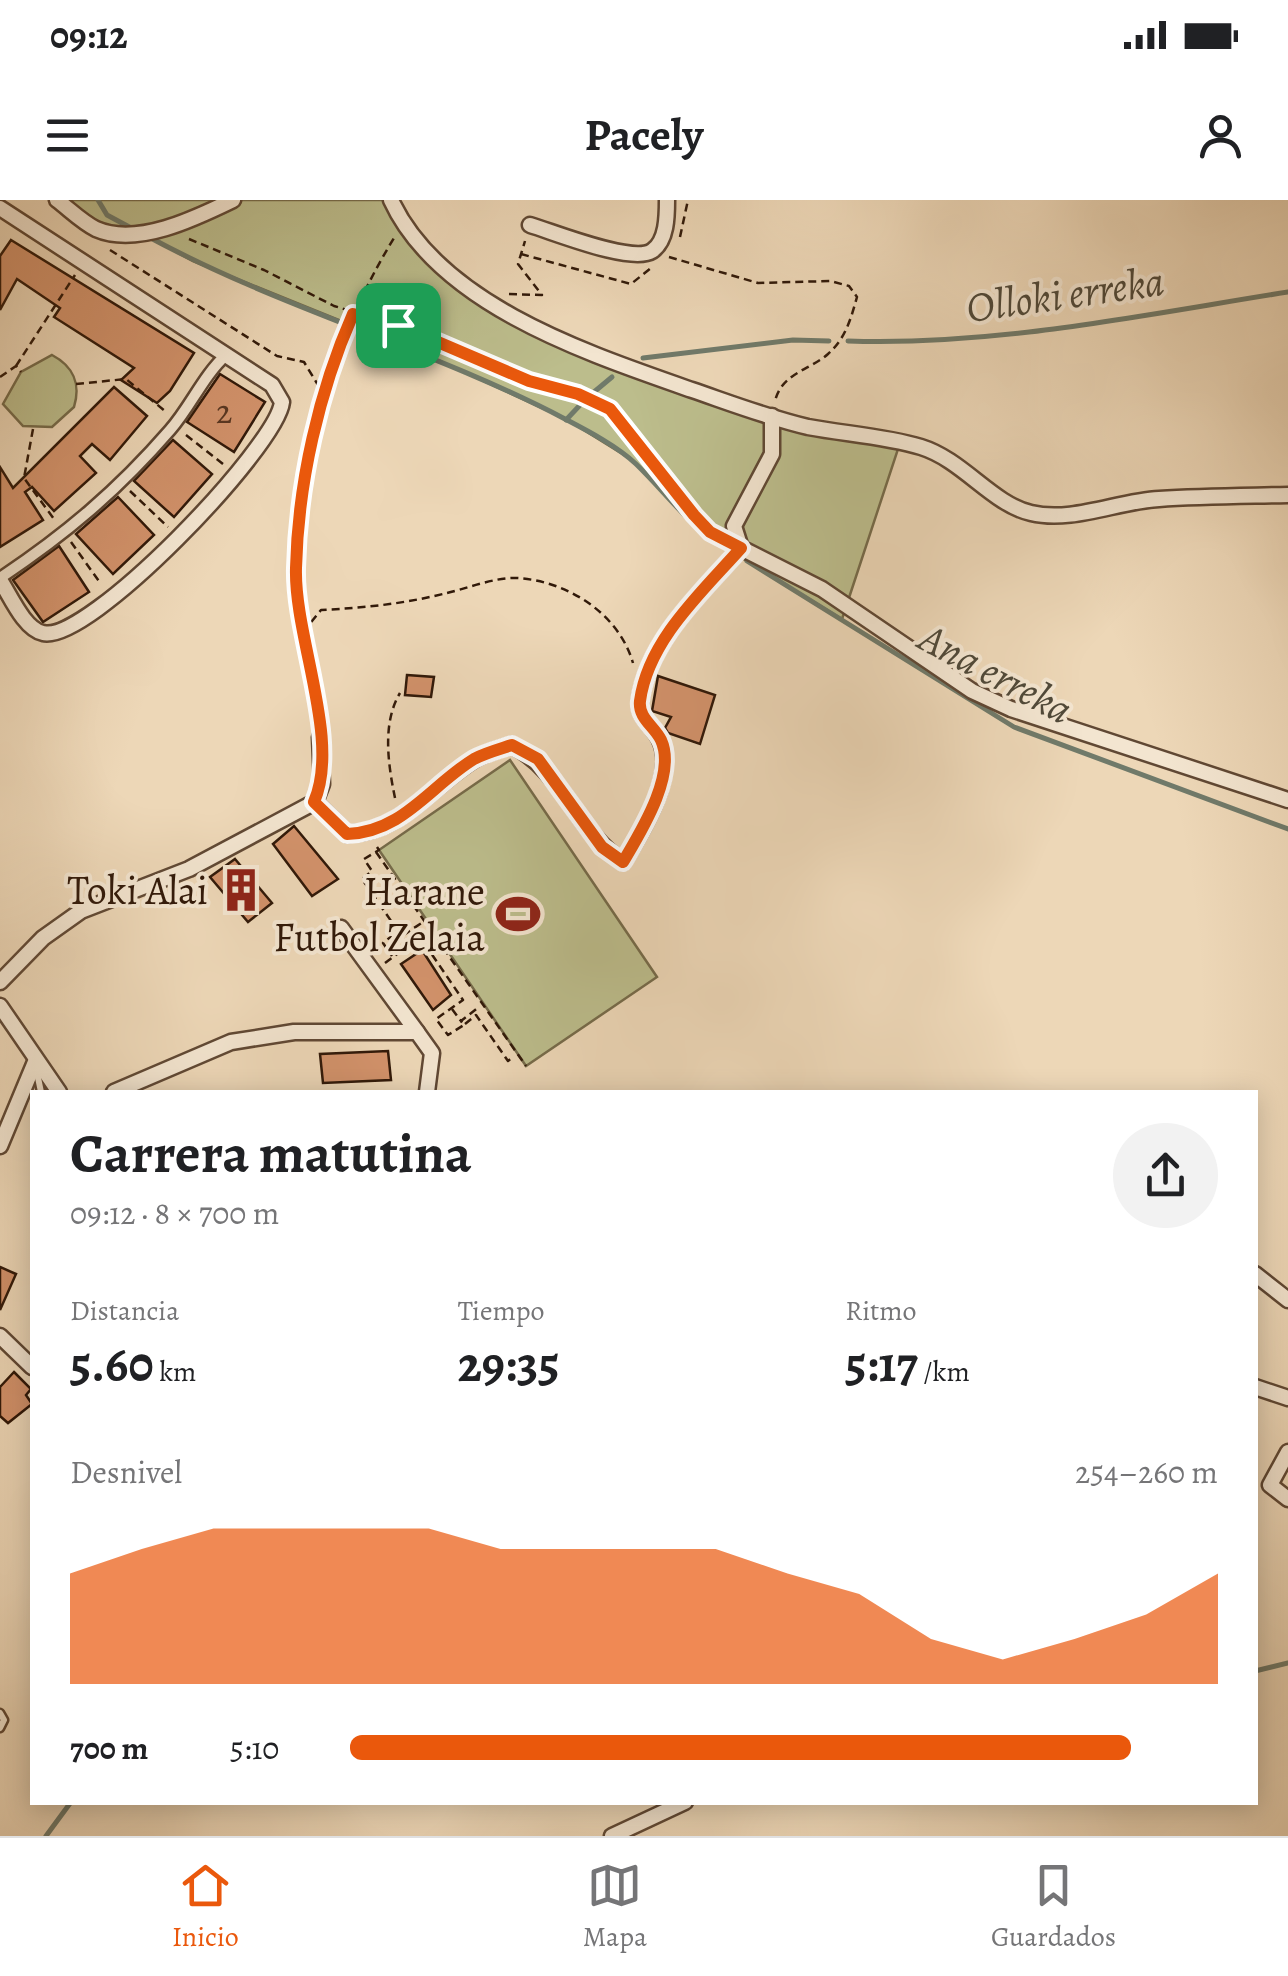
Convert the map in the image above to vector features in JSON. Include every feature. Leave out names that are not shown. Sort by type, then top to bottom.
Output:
[{"type":"street","points":[[57,200],[98,230],[147,232],[164,229],[233,200]]},
{"type":"street","points":[[392,200],[402,224],[426,252],[490,300],[606,360],[772,416],[918,446],[950,458],[1014,507],[1034,514],[1067,514],[1156,499],[1288,495]]},
{"type":"street","points":[[530,225],[634,256],[652,251],[662,237],[667,200]]},
{"type":"street","points":[[0,208],[226,355],[272,385],[282,402],[276,420],[236,475],[180,539],[111,598],[61,632],[46,634],[32,627],[0,579],[66,535],[121,483],[174,426],[213,367],[226,355]]},
{"type":"street","points":[[772,416],[772,454],[734,526],[741,548],[822,589],[972,690],[1011,709],[1288,800]]},
{"type":"street","points":[[314,802],[347,834],[368,834],[400,819],[475,759],[512,745],[538,759],[602,847],[623,862],[662,776],[662,742],[644,720],[639,703],[655,660],[679,618],[741,548]]},
{"type":"street","points":[[0,982],[43,938],[81,911],[189,869],[314,802],[322,784],[320,737]]},
{"type":"street","points":[[341,928],[432,1053],[427,1090]]},
{"type":"street","points":[[0,1006],[57,1090]]},
{"type":"street","points":[[119,1090],[232,1042],[294,1032],[416,1032]]},
{"type":"street","points":[[0,1146],[36,1062]]},
{"type":"street","points":[[1258,1276],[1288,1300]]},
{"type":"street","points":[[0,1336],[30,1366]]},
{"type":"street","points":[[1258,1388],[1288,1398]]},
{"type":"street","points":[[1288,1452],[1270,1486],[1288,1500]]},
{"type":"street","points":[[612,1836],[679,1805]]},
{"type":"lane","points":[[36,1062],[42,1090]]},
{"type":"lane","points":[[0,1713],[0,1728]]},
{"type":"path","points":[[320,737],[302,633],[296,568],[307,470],[327,389],[352,315],[402,224]]},
{"type":"path","points":[[490,300],[495,294],[542,295],[518,264],[530,225]]},
{"type":"path","points":[[164,229],[264,270],[352,315],[398,325],[529,381],[578,394],[610,409],[710,532],[741,548]]},
{"type":"path","points":[[105,247],[276,356],[304,362],[318,385],[327,389]]},
{"type":"path","points":[[664,252],[715,273],[758,283],[830,281],[849,286],[857,297],[848,330],[827,356],[797,372],[778,391],[772,416]]},
{"type":"path","points":[[0,377],[16,366],[83,262]]},
{"type":"path","points":[[16,366],[21,372]]},
{"type":"path","points":[[76,384],[126,379],[161,406],[174,426],[236,475]]},
{"type":"path","points":[[33,429],[24,478],[111,598]]},
{"type":"path","points":[[121,483],[180,539]]},
{"type":"path","points":[[302,633],[321,610],[382,607],[514,578],[543,582],[612,620],[626,639],[634,667]]},
{"type":"path","points":[[400,693],[391,708],[388,736],[400,819]]},
{"type":"path","points":[[368,834],[376,852],[526,1066]]},
{"type":"path","points":[[376,852],[364,859],[372,871],[362,880],[398,931],[384,942],[393,957]]},
{"type":"path","points":[[409,945],[402,936],[424,921]]},
{"type":"path","points":[[383,964],[420,937],[463,1000],[436,1019],[448,1035],[481,1005]]},
{"type":"path","points":[[452,1008],[462,1023]]},
{"type":"path","points":[[462,1023],[476,1016],[508,1062],[516,1056]]},
{"type":"path","points":[[433,1033],[442,1027]]},
{"type":"green space","points":[[58,200],[391,200],[426,252],[506,311],[745,408],[900,443],[842,619],[704,535],[632,460],[566,419],[440,361],[193,261],[139,232],[98,230]]},
{"type":"green space","points":[[52,355],[73,376],[74,407],[52,427],[23,426],[3,404],[21,372]]},
{"type":"green space","name":"Harane Futbol Zelaia","points":[[510,760],[657,977],[526,1066],[379,850]]},
{"type":"building","points":[[11,240],[194,353],[170,391],[157,403],[121,380],[134,368],[54,317],[60,308],[17,279],[0,310],[0,256]]},
{"type":"building","points":[[220,374],[265,402],[234,452],[187,422]]},
{"type":"building","points":[[114,387],[147,416],[110,460],[92,444],[80,456],[96,473],[54,511],[32,487],[25,492],[43,520],[0,547],[0,467],[13,488]]},
{"type":"building","points":[[173,440],[212,474],[174,517],[134,481]]},
{"type":"building","points":[[118,497],[154,535],[113,574],[76,534]]},
{"type":"building","points":[[59,546],[89,592],[43,622],[13,580]]},
{"type":"building","points":[[407,675],[434,677],[431,697],[405,695]]},
{"type":"building","points":[[658,676],[715,695],[700,744],[668,733],[665,728],[671,717],[652,711]]},
{"type":"building","points":[[294,826],[338,879],[312,896],[273,844]]},
{"type":"building","name":"Toki Alai","points":[[235,859],[272,903],[248,922],[210,877]]},
{"type":"building","points":[[422,950],[451,995],[433,1010],[401,964]]},
{"type":"building","points":[[388,1051],[391,1080],[323,1083],[320,1054]]},
{"type":"building","points":[[0,1267],[16,1274],[0,1310]]},
{"type":"building","points":[[14,1372],[30,1388],[26,1395],[30,1406],[8,1423],[0,1416],[0,1387]]},
{"type":"waterway","name":"Ana erreka","points":[[98,200],[107,215],[133,229]]},
{"type":"waterway","name":"Ana erreka","points":[[147,236],[250,285],[514,394],[583,429],[628,457],[688,519],[724,547]]},
{"type":"waterway","name":"Olloki erreka","points":[[848,341],[1014,334],[1288,292]]},
{"type":"waterway","name":"Olloki erreka","points":[[643,358],[793,340],[829,341]]},
{"type":"waterway","name":"Olloki erreka","points":[[594,392],[612,377]]},
{"type":"waterway","name":"Olloki erreka","points":[[566,420],[581,404]]},
{"type":"waterway","name":"Ana erreka","points":[[747,561],[1014,727],[1288,829]]},
{"type":"waterway","points":[[1258,1670],[1288,1663]]},
{"type":"waterway","points":[[46,1836],[69,1805]]},
{"type":"place","name":"Toki Alai","points":[[241,890]]},
{"type":"place","name":"Harane Futbol Zelaia","points":[[518,914]]},
{"type":"route","points":[[353,314],[398,325],[529,381],[578,394],[610,409],[710,532],[741,548],[679,618],[655,660],[639,703],[644,720],[662,742],[662,776],[623,862],[602,847],[538,759],[512,745],[475,759],[402,818],[368,834],[347,834],[314,802],[322,784],[320,737],[300,625],[296,568],[307,470],[320,413],[353,314]]}]
